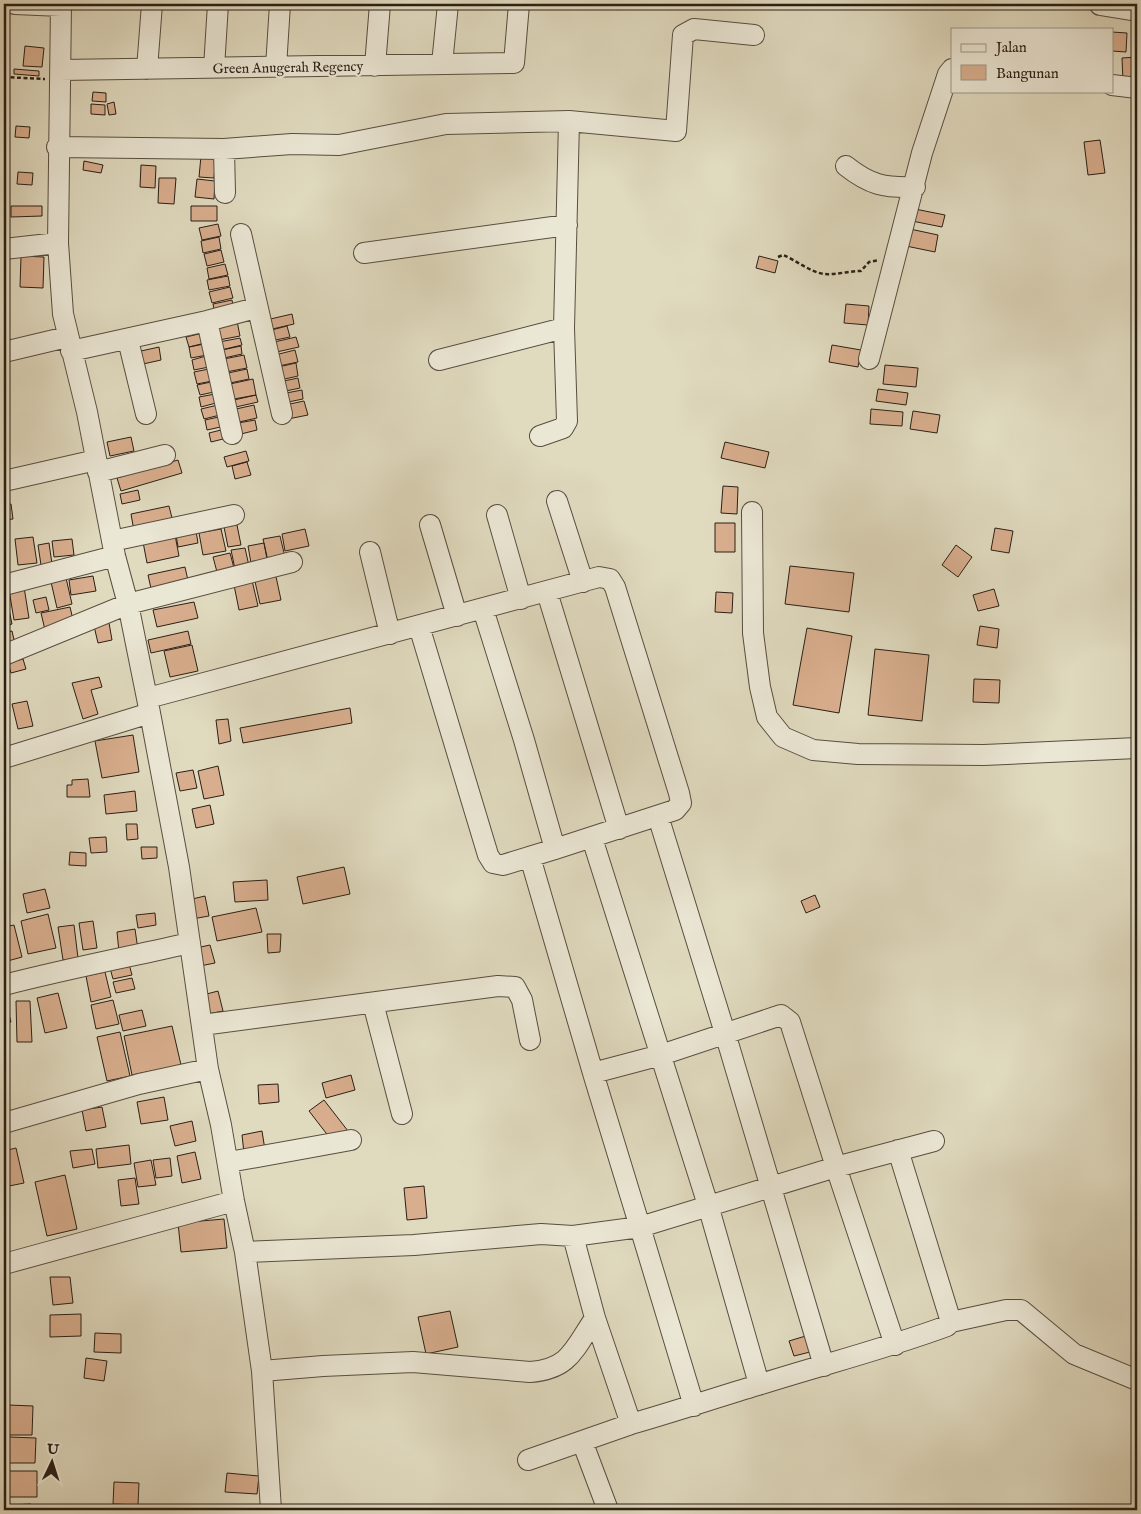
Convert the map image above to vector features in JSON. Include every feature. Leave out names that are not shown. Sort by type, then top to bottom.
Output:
[{"type":"street","points":[[14,4],[61,5],[58,243],[63,314],[87,412],[113,548],[128,604],[165,786],[208,1069],[229,1162],[234,1201],[245,1252],[262,1371],[270,1510]]},
{"type":"street","points":[[147,69],[152,4]]},
{"type":"street","points":[[214,68],[218,4]]},
{"type":"street","points":[[276,67],[280,4]]},
{"type":"street","points":[[375,66],[380,4]]},
{"type":"street","points":[[442,64],[448,4]]},
{"type":"street","name":"Green Anugerah Regency","points":[[61,75],[147,69],[514,63],[519,4]]},
{"type":"street","points":[[1100,5],[1137,11]]},
{"type":"street","points":[[58,147],[224,149],[292,144],[339,145],[446,124],[569,121],[676,132],[683,35],[694,29],[754,35]]},
{"type":"street","points":[[869,359],[915,187],[922,153],[948,74],[951,70]]},
{"type":"street","points":[[1114,85],[1137,88]]},
{"type":"street","points":[[540,436],[563,428],[567,421],[564,328],[569,121]]},
{"type":"street","points":[[224,149],[225,194]]},
{"type":"street","points":[[846,166],[864,180],[889,188],[915,187]]},
{"type":"street","points":[[364,253],[567,225]]},
{"type":"street","points":[[241,234],[256,308],[282,414]]},
{"type":"street","points":[[4,249],[58,243]]},
{"type":"street","points":[[4,352],[69,344],[128,340],[256,308]]},
{"type":"street","points":[[207,321],[232,434]]},
{"type":"street","points":[[439,360],[564,328]]},
{"type":"street","points":[[128,340],[146,414]]},
{"type":"street","points":[[4,480],[165,455]]},
{"type":"street","points":[[557,501],[583,582]]},
{"type":"street","points":[[752,512],[753,632],[760,687],[767,717],[783,737],[813,750],[858,754],[984,755],[1137,748]]},
{"type":"street","points":[[4,585],[113,548],[234,515]]},
{"type":"street","points":[[497,515],[521,599]]},
{"type":"street","points":[[430,525],[457,616]]},
{"type":"street","points":[[370,552],[390,634]]},
{"type":"street","points":[[4,655],[128,604],[292,562]]},
{"type":"street","points":[[4,758],[149,705],[390,634],[419,626],[547,592],[598,577],[610,578],[615,588],[681,803],[675,810],[592,838],[504,865],[493,863],[488,855],[419,626]]},
{"type":"street","points":[[547,592],[620,829]]},
{"type":"street","points":[[483,609],[524,740],[555,849]]},
{"type":"street","points":[[658,816],[726,1033],[824,1366]]},
{"type":"street","points":[[592,838],[708,1205],[759,1384]]},
{"type":"street","points":[[530,857],[694,1406]]},
{"type":"street","points":[[4,985],[82,965],[126,958],[190,943]]},
{"type":"street","points":[[202,1025],[498,986],[515,987],[522,1000],[530,1040]]},
{"type":"street","points":[[373,1003],[402,1114]]},
{"type":"street","points":[[593,1073],[661,1055],[781,1015],[790,1022],[895,1345]]},
{"type":"street","points":[[4,1123],[139,1084],[208,1069]]},
{"type":"street","points":[[229,1162],[351,1140]]},
{"type":"street","points":[[245,1252],[414,1245],[541,1234],[573,1236],[640,1227],[836,1166],[934,1141]]},
{"type":"street","points":[[898,1150],[951,1322]]},
{"type":"street","points":[[4,1264],[234,1201]]},
{"type":"street","points":[[573,1236],[595,1318],[631,1424]]},
{"type":"street","points":[[528,1460],[631,1424],[694,1406],[759,1384],[895,1345],[947,1326],[951,1322],[1006,1310],[1021,1310],[1074,1354],[1137,1380]]},
{"type":"street","points":[[262,1371],[414,1362],[530,1372],[549,1371],[563,1364],[595,1318]]},
{"type":"street","points":[[582,1441],[608,1510]]},
{"type":"path","points":[[4,77],[61,75]]},
{"type":"path","points":[[778,257],[783,255],[799,261],[812,270],[825,274],[861,270],[869,262],[897,256]]},
{"type":"building","points":[[1114,32],[1127,33],[1126,52],[1114,51]]},
{"type":"building","points":[[25,46],[44,48],[42,67],[23,66]]},
{"type":"building","points":[[1137,57],[1137,80],[1123,81],[1122,58]]},
{"type":"building","points":[[14,69],[39,71],[39,76],[14,74]]},
{"type":"building","points":[[93,92],[106,93],[106,102],[92,101]]},
{"type":"building","points":[[114,102],[116,114],[109,115],[107,104]]},
{"type":"building","points":[[91,104],[105,105],[105,115],[91,114]]},
{"type":"building","points":[[16,126],[30,127],[29,138],[15,137]]},
{"type":"building","points":[[1100,140],[1105,173],[1088,175],[1084,142]]},
{"type":"building","points":[[201,156],[216,157],[214,178],[199,177]]},
{"type":"building","points":[[84,161],[103,165],[101,173],[83,170]]},
{"type":"building","points":[[141,165],[156,166],[155,188],[140,187]]},
{"type":"building","points":[[18,172],[33,173],[32,185],[17,184]]},
{"type":"building","points":[[159,178],[176,178],[174,204],[158,203]]},
{"type":"building","points":[[197,179],[215,181],[214,199],[195,197]]},
{"type":"building","points":[[11,206],[42,206],[42,216],[11,217]]},
{"type":"building","points":[[191,206],[217,206],[217,221],[191,221]]},
{"type":"building","points":[[915,209],[945,215],[942,227],[912,221]]},
{"type":"building","points":[[218,224],[221,236],[202,240],[199,228]]},
{"type":"building","points":[[910,229],[938,235],[935,252],[906,246]]},
{"type":"building","points":[[219,237],[221,249],[203,253],[201,241]]},
{"type":"building","points":[[221,250],[224,262],[207,266],[204,254]]},
{"type":"building","points":[[21,256],[44,257],[43,288],[20,287]]},
{"type":"building","points":[[759,256],[778,261],[775,273],[756,268]]},
{"type":"building","points":[[225,264],[228,275],[209,279],[207,268]]},
{"type":"building","points":[[228,276],[230,286],[209,290],[207,280]]},
{"type":"building","points":[[230,287],[233,298],[212,303],[209,292]]},
{"type":"building","points":[[232,300],[234,311],[215,315],[213,304]]},
{"type":"building","points":[[846,304],[869,306],[868,325],[844,323]]},
{"type":"building","points":[[292,314],[294,324],[268,330],[266,320]]},
{"type":"building","points":[[237,321],[240,336],[219,340],[216,326]]},
{"type":"building","points":[[287,326],[290,337],[266,342],[264,332]]},
{"type":"building","points":[[203,333],[205,343],[189,347],[186,337]]},
{"type":"building","points":[[296,337],[299,347],[272,353],[270,343]]},
{"type":"building","points":[[240,338],[242,345],[221,350],[219,342]]},
{"type":"building","points":[[204,344],[207,355],[191,358],[189,347]]},
{"type":"building","points":[[832,345],[861,350],[858,367],[829,362]]},
{"type":"building","points":[[241,346],[242,354],[224,358],[222,350]]},
{"type":"building","points":[[159,347],[161,360],[143,364],[141,351]]},
{"type":"building","points":[[295,350],[298,362],[274,367],[271,356]]},
{"type":"building","points":[[244,355],[247,368],[226,372],[224,359]]},
{"type":"building","points":[[206,356],[209,367],[194,370],[192,360]]},
{"type":"building","points":[[296,363],[298,376],[276,381],[274,368]]},
{"type":"building","points":[[4,364],[6,364],[9,386],[4,387]]},
{"type":"building","points":[[885,365],[918,368],[916,387],[883,384]]},
{"type":"building","points":[[209,369],[212,381],[197,384],[194,372]]},
{"type":"building","points":[[247,369],[249,379],[230,383],[228,373]]},
{"type":"building","points":[[298,378],[300,388],[281,392],[279,382]]},
{"type":"building","points":[[253,379],[256,395],[234,399],[230,384]]},
{"type":"building","points":[[211,382],[214,392],[200,395],[197,385]]},
{"type":"building","points":[[878,389],[908,393],[906,405],[876,401]]},
{"type":"building","points":[[302,390],[303,399],[283,403],[281,394]]},
{"type":"building","points":[[215,394],[216,403],[201,407],[199,397]]},
{"type":"building","points":[[256,395],[258,402],[236,407],[234,400]]},
{"type":"building","points":[[304,401],[308,415],[288,419],[285,405]]},
{"type":"building","points":[[218,405],[220,415],[204,419],[201,409]]},
{"type":"building","points":[[254,405],[257,418],[239,422],[236,409]]},
{"type":"building","points":[[871,409],[903,412],[902,426],[870,424]]},
{"type":"building","points":[[913,411],[940,415],[937,433],[910,429]]},
{"type":"building","points":[[223,416],[225,426],[207,430],[205,420]]},
{"type":"building","points":[[255,420],[257,430],[241,434],[238,423]]},
{"type":"building","points":[[225,429],[227,438],[211,442],[209,433]]},
{"type":"building","points":[[131,437],[134,451],[110,456],[107,442]]},
{"type":"building","points":[[725,442],[769,452],[765,468],[721,458]]},
{"type":"building","points":[[246,451],[249,461],[227,467],[224,457]]},
{"type":"building","points":[[178,460],[182,473],[121,491],[117,478]]},
{"type":"building","points":[[247,462],[251,475],[235,479],[232,466]]},
{"type":"building","points":[[723,486],[738,487],[737,514],[721,513]]},
{"type":"building","points":[[138,490],[140,500],[122,504],[120,494]]},
{"type":"building","points":[[11,504],[13,519],[4,520],[4,505]]},
{"type":"building","points":[[169,506],[173,522],[134,531],[131,514]]},
{"type":"building","points":[[715,523],[735,523],[735,552],[715,552]]},
{"type":"building","points":[[237,525],[241,545],[228,547],[224,527]]},
{"type":"building","points":[[995,528],[1013,531],[1009,553],[991,550]]},
{"type":"building","points":[[221,529],[226,551],[203,555],[199,533]]},
{"type":"building","points":[[305,529],[309,546],[285,551],[282,534]]},
{"type":"building","points":[[196,531],[198,543],[178,547],[176,535]]},
{"type":"building","points":[[175,535],[179,556],[147,563],[143,542]]},
{"type":"building","points":[[280,536],[285,557],[268,561],[263,539]]},
{"type":"building","points":[[33,537],[37,563],[18,565],[15,539]]},
{"type":"building","points":[[72,539],[74,555],[54,557],[52,541]]},
{"type":"building","points":[[49,543],[52,564],[41,565],[38,545]]},
{"type":"building","points":[[264,543],[267,559],[251,563],[248,546]]},
{"type":"building","points":[[956,545],[972,557],[958,577],[942,565]]},
{"type":"building","points":[[245,548],[249,566],[235,569],[231,550]]},
{"type":"building","points":[[230,553],[234,568],[217,572],[213,557]]},
{"type":"building","points":[[790,566],[854,573],[849,612],[785,604]]},
{"type":"building","points":[[185,567],[189,585],[152,593],[148,575]]},
{"type":"building","points":[[275,572],[281,600],[260,604],[254,577]]},
{"type":"building","points":[[93,576],[96,591],[71,595],[69,580]]},
{"type":"building","points":[[251,576],[258,606],[239,610],[233,580]]},
{"type":"building","points":[[66,578],[72,604],[57,608],[51,582]]},
{"type":"building","points":[[24,587],[29,618],[14,620],[9,590]]},
{"type":"building","points":[[994,589],[999,606],[978,611],[973,595]]},
{"type":"building","points":[[4,591],[12,624],[4,626]]},
{"type":"building","points":[[716,592],[733,593],[732,613],[715,612]]},
{"type":"building","points":[[46,597],[49,610],[36,613],[33,600]]},
{"type":"building","points":[[194,602],[198,618],[157,627],[153,610]]},
{"type":"building","points":[[70,607],[74,624],[45,630],[41,613]]},
{"type":"building","points":[[109,623],[112,640],[98,643],[94,626]]},
{"type":"building","points":[[980,626],[999,629],[997,648],[977,645]]},
{"type":"building","points":[[807,628],[852,636],[839,713],[793,705]]},
{"type":"building","points":[[12,631],[15,644],[4,646],[4,633]]},
{"type":"building","points":[[188,631],[191,644],[151,653],[148,640]]},
{"type":"building","points":[[192,645],[198,671],[170,677],[164,651]]},
{"type":"building","points":[[875,649],[929,655],[922,721],[868,715]]},
{"type":"building","points":[[23,659],[26,669],[11,673],[8,663]]},
{"type":"building","points":[[99,677],[102,687],[91,690],[98,714],[83,719],[72,683]]},
{"type":"building","points":[[974,679],[1000,680],[999,703],[973,702]]},
{"type":"building","points":[[27,701],[33,726],[18,729],[12,704]]},
{"type":"building","points":[[350,708],[352,723],[243,743],[240,728]]},
{"type":"building","points":[[228,719],[231,741],[219,744],[216,720]]},
{"type":"building","points":[[133,735],[139,772],[102,778],[95,741]]},
{"type":"building","points":[[218,766],[224,795],[204,799],[198,771]]},
{"type":"building","points":[[193,770],[197,788],[180,791],[176,773]]},
{"type":"building","points":[[88,779],[90,797],[67,797],[67,785],[72,785],[72,780]]},
{"type":"building","points":[[135,791],[137,811],[106,814],[104,795]]},
{"type":"building","points":[[210,805],[214,824],[196,828],[192,809]]},
{"type":"building","points":[[126,824],[137,824],[138,839],[127,840]]},
{"type":"building","points":[[106,837],[107,852],[91,853],[89,838]]},
{"type":"building","points":[[141,847],[157,847],[157,858],[142,859]]},
{"type":"building","points":[[70,852],[86,853],[86,866],[69,865]]},
{"type":"building","points":[[344,867],[350,894],[303,904],[297,877]]},
{"type":"building","points":[[267,880],[268,900],[235,902],[233,882]]},
{"type":"building","points":[[45,889],[50,908],[27,913],[23,894]]},
{"type":"building","points":[[815,895],[820,907],[806,913],[801,901]]},
{"type":"building","points":[[205,896],[209,916],[192,919],[188,900]]},
{"type":"building","points":[[256,908],[262,932],[217,941],[212,917]]},
{"type":"building","points":[[155,913],[156,925],[138,928],[136,915]]},
{"type":"building","points":[[48,914],[56,948],[28,954],[21,921]]},
{"type":"building","points":[[93,921],[97,948],[83,950],[79,923]]},
{"type":"building","points":[[14,925],[22,957],[4,962],[4,927]]},
{"type":"building","points":[[74,925],[78,958],[63,960],[58,927]]},
{"type":"building","points":[[135,929],[138,950],[119,952],[117,932]]},
{"type":"building","points":[[267,934],[281,934],[280,952],[268,953]]},
{"type":"building","points":[[210,945],[215,963],[200,966],[196,948]]},
{"type":"building","points":[[129,964],[132,975],[113,979],[110,968]]},
{"type":"building","points":[[105,972],[111,997],[91,1002],[86,976]]},
{"type":"building","points":[[132,978],[135,989],[116,993],[113,982]]},
{"type":"building","points":[[218,991],[223,1011],[203,1015],[199,996]]},
{"type":"building","points":[[58,993],[67,1028],[45,1033],[37,998]]},
{"type":"building","points":[[4,996],[11,1022],[4,1023]]},
{"type":"building","points":[[113,1000],[119,1024],[96,1029],[91,1005]]},
{"type":"building","points":[[16,1001],[30,1001],[32,1042],[17,1042]]},
{"type":"building","points":[[142,1010],[146,1026],[123,1031],[119,1015]]},
{"type":"building","points":[[172,1026],[181,1065],[132,1075],[124,1036]]},
{"type":"building","points":[[120,1032],[130,1076],[107,1081],[97,1037]]},
{"type":"building","points":[[351,1075],[355,1090],[326,1098],[322,1083]]},
{"type":"building","points":[[278,1084],[279,1102],[259,1104],[258,1085]]},
{"type":"building","points":[[164,1097],[168,1120],[141,1124],[137,1102]]},
{"type":"building","points":[[324,1100],[348,1131],[333,1142],[309,1111]]},
{"type":"building","points":[[102,1107],[106,1127],[86,1131],[82,1110]]},
{"type":"building","points":[[192,1121],[196,1141],[175,1146],[170,1126]]},
{"type":"building","points":[[262,1131],[265,1150],[244,1153],[242,1135]]},
{"type":"building","points":[[129,1145],[131,1164],[98,1168],[96,1149]]},
{"type":"building","points":[[16,1148],[24,1183],[4,1187],[4,1151]]},
{"type":"building","points":[[92,1149],[95,1164],[73,1168],[70,1151]]},
{"type":"building","points":[[195,1152],[201,1179],[182,1183],[177,1156]]},
{"type":"building","points":[[170,1158],[172,1176],[156,1178],[153,1160]]},
{"type":"building","points":[[151,1160],[156,1185],[138,1187],[134,1163]]},
{"type":"building","points":[[65,1175],[77,1229],[47,1236],[35,1182]]},
{"type":"building","points":[[135,1178],[139,1204],[121,1206],[118,1180]]},
{"type":"building","points":[[424,1186],[427,1218],[407,1220],[404,1188]]},
{"type":"building","points":[[224,1219],[227,1248],[181,1252],[178,1223]]},
{"type":"building","points":[[50,1277],[70,1277],[73,1303],[53,1305]]},
{"type":"building","points":[[450,1311],[458,1347],[426,1354],[418,1317]]},
{"type":"building","points":[[81,1314],[81,1336],[50,1337],[50,1315]]},
{"type":"building","points":[[95,1333],[121,1334],[121,1353],[94,1352]]},
{"type":"building","points":[[809,1335],[814,1351],[794,1356],[789,1341]]},
{"type":"building","points":[[86,1358],[107,1361],[104,1381],[84,1378]]},
{"type":"building","points":[[8,1405],[33,1406],[32,1435],[8,1435]]},
{"type":"building","points":[[9,1437],[36,1438],[35,1463],[8,1463]]},
{"type":"building","points":[[4,1471],[37,1471],[37,1497],[4,1497]]},
{"type":"building","points":[[227,1473],[259,1476],[257,1494],[225,1492]]},
{"type":"building","points":[[114,1482],[139,1483],[138,1505],[113,1504]]},
{"type":"building","points":[[31,1504],[31,1510],[11,1510],[10,1505]]}]
